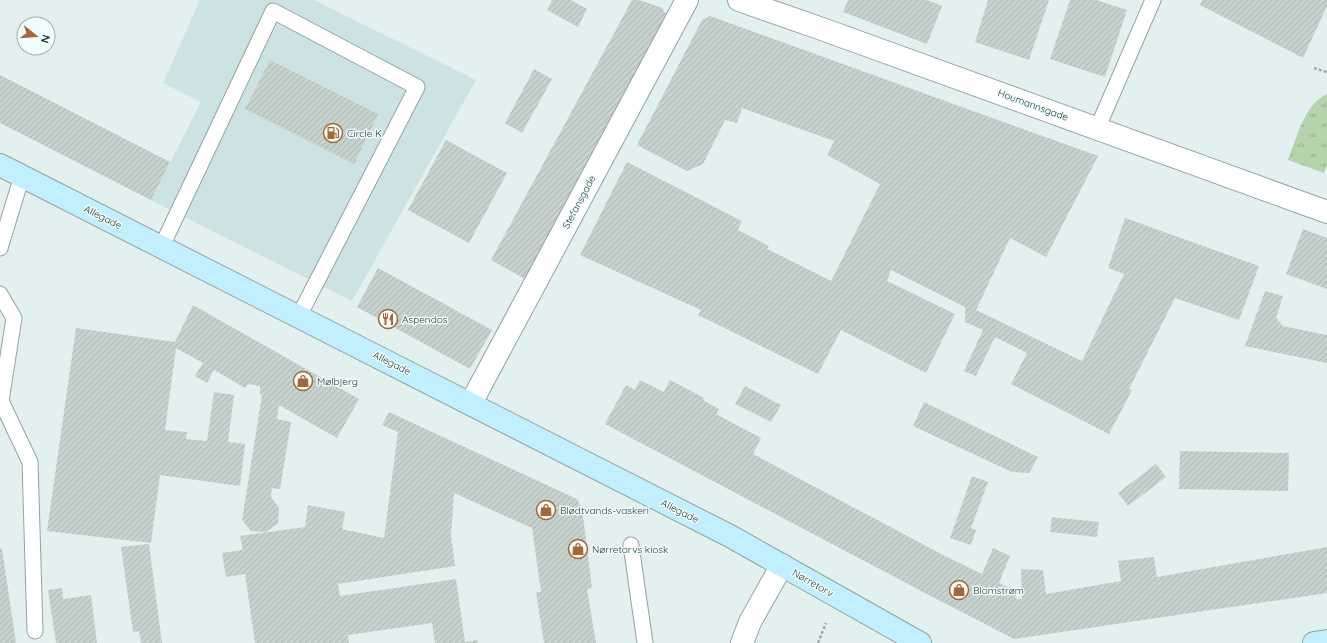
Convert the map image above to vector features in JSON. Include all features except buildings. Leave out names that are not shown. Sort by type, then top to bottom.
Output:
[{"type":"street","name":"Stefansgade","points":[[471,403],[687,0]]},
{"type":"street","name":"Houmannsgade","points":[[739,0],[1327,212]]},
{"type":"street","name":"Allegade","points":[[0,165],[471,403],[730,536],[782,565]]},
{"type":"street","name":"Nørretorv","points":[[742,643],[750,622],[782,565],[920,643]]},
{"type":"street","points":[[1314,643],[1327,641]]},
{"type":"lane","points":[[1098,129],[1153,0]]},
{"type":"lane","points":[[162,248],[273,11],[417,87],[299,316]]},
{"type":"lane","points":[[0,248],[22,176]]},
{"type":"lane","points":[[0,294],[14,318],[1,402],[30,462],[35,631]]},
{"type":"lane","points":[[631,545],[645,643]]},
{"type":"path","points":[[1314,68],[1327,72]]},
{"type":"shaded area","points":[[200,0],[314,0],[476,80],[352,301],[151,200],[201,102],[163,83]]},
{"type":"green space","points":[[1327,94],[1327,165],[1324,173],[1288,160],[1302,122],[1307,113],[1312,105]]},
{"type":"place","name":"Circle K","points":[[333,133]]},
{"type":"place","name":"Aspendos","points":[[388,319]]},
{"type":"place","name":"Mølbjerg","points":[[303,381]]},
{"type":"place","name":"Blødtvands-vaskeri","points":[[546,510]]},
{"type":"place","name":"Nørretorvs kiosk","points":[[578,549]]},
{"type":"place","name":"Blomstrøm","points":[[959,590]]}]
